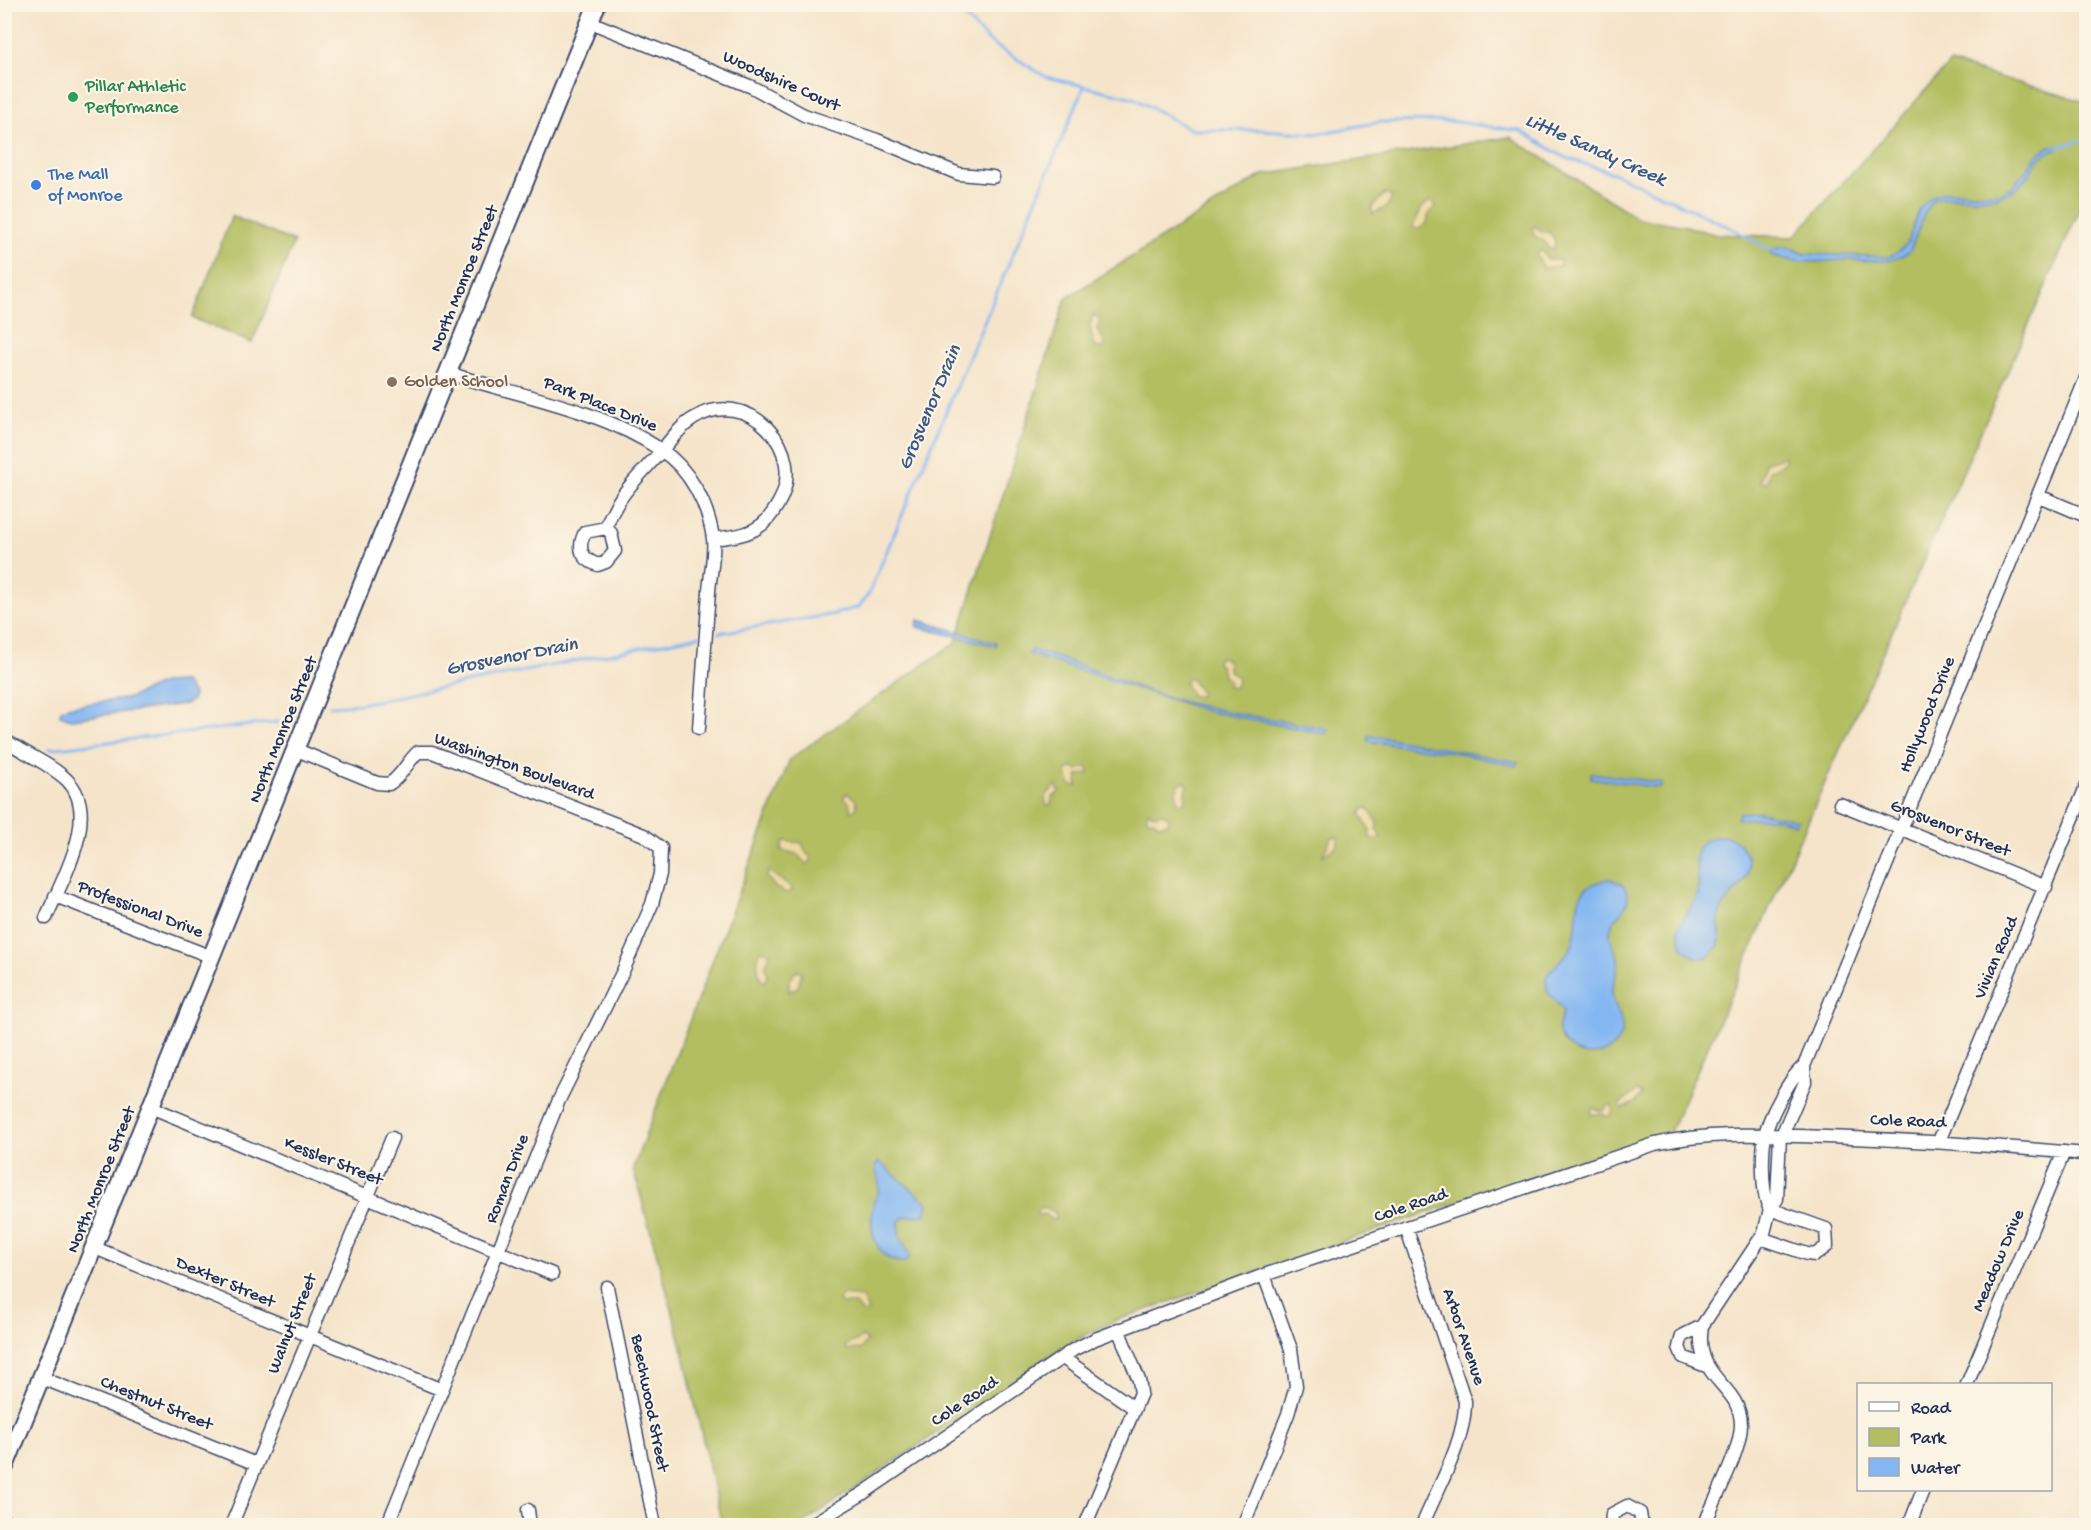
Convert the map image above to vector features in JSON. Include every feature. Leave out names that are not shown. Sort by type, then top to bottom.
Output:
[{"type":"main road","name":"North Monroe Street","points":[[4,1469],[153,1108],[597,4]]},
{"type":"street","name":"Woodshire Court","points":[[590,22],[752,87],[804,115],[876,140],[958,174],[993,177]]},
{"type":"street","name":"Park Place Drive","points":[[448,373],[500,390],[544,399],[620,429],[662,450],[695,487],[704,504],[713,539],[699,728]]},
{"type":"street","name":"Hollywood Drive","points":[[1781,1136],[1805,1082],[1804,1066],[2086,378]]},
{"type":"street","points":[[606,528],[611,510],[622,495],[694,418],[720,411],[749,415],[772,430],[780,444],[788,473],[784,495],[773,513],[757,528],[713,539]]},
{"type":"street","points":[[2038,496],[2086,516]]},
{"type":"street","points":[[4,740],[65,779],[80,800],[83,819],[79,836],[45,918]]},
{"type":"street","name":"Washington Boulevard","points":[[297,750],[377,783],[389,784],[397,780],[410,759],[418,752],[432,752],[644,835],[661,848]]},
{"type":"street","name":"Vivian Road","points":[[1939,1141],[2086,788]]},
{"type":"street","name":"Grosvenor Street","points":[[1840,804],[2046,887]]},
{"type":"street","name":"Roman Drive","points":[[387,1526],[559,1100],[624,971],[652,904],[660,874],[661,848]]},
{"type":"street","name":"Professional Drive","points":[[55,896],[212,957]]},
{"type":"street","name":"Hollywood Drive","points":[[1766,1135],[1793,1074],[1804,1066]]},
{"type":"street","name":"Kessler Street","points":[[153,1108],[500,1250],[552,1274]]},
{"type":"street","name":"Cole Road","points":[[809,1526],[862,1494],[1063,1358],[1095,1339],[1264,1275],[1655,1144],[1703,1135],[1766,1135],[1939,1141],[2086,1154]]},
{"type":"street","points":[[1761,1238],[1815,1255],[1827,1246],[1826,1229],[1819,1224],[1770,1209],[1764,1199],[1766,1135]]},
{"type":"street","points":[[1704,1526],[1738,1442],[1741,1426],[1736,1402],[1707,1366],[1700,1344],[1702,1326],[1761,1238],[1767,1224],[1770,1209],[1777,1199],[1781,1136]]},
{"type":"street","name":"Walnut Street","points":[[231,1526],[366,1195],[392,1138]]},
{"type":"street","name":"Meadow Drive","points":[[1967,1383],[2064,1152]]},
{"type":"street","name":"Arbor Avenue","points":[[1406,1227],[1465,1401],[1465,1414],[1457,1441],[1422,1526]]},
{"type":"street","name":"Dexter Street","points":[[95,1248],[442,1390]]},
{"type":"street","points":[[1243,1526],[1288,1414],[1296,1386],[1291,1349],[1264,1275]]},
{"type":"street","name":"Beechwood Street","points":[[607,1287],[655,1526]]},
{"type":"street","points":[[1702,1326],[1682,1336],[1678,1347],[1683,1357],[1707,1366]]},
{"type":"street","points":[[1085,1526],[1141,1393],[1139,1380],[1118,1329]]},
{"type":"street","points":[[1063,1358],[1134,1408]]},
{"type":"street","name":"Chestnut Street","points":[[42,1378],[256,1464]]},
{"type":"street","points":[[1909,1526],[1923,1491]]},
{"type":"street","points":[[1611,1526],[1612,1514],[1627,1506],[1640,1513],[1642,1526]]},
{"type":"street","points":[[528,1510],[530,1526]]},
{"type":"street","points":[[4,1521],[15,1526]]},
{"type":"green space","points":[[1950,63],[2086,102],[2086,195],[1669,1134],[1513,1183],[1114,1321],[1070,1343],[799,1526],[722,1525],[682,1346],[633,1168],[790,759],[956,642],[1066,298],[1262,175],[1510,137],[1638,218],[1686,226],[1713,234],[1794,237]]},
{"type":"green space","points":[[232,216],[294,242],[252,343],[192,318]]},
{"type":"sand","points":[[1386,193],[1392,197],[1387,207],[1372,214],[1372,207]]},
{"type":"sand","points":[[1430,201],[1436,205],[1428,216],[1427,223],[1419,229],[1412,228],[1422,208]]},
{"type":"sand","points":[[1536,226],[1541,232],[1548,232],[1552,235],[1555,242],[1553,249],[1548,248],[1543,240],[1534,236],[1532,228]]},
{"type":"sand","points":[[1541,250],[1548,260],[1560,260],[1561,265],[1544,268],[1536,255]]},
{"type":"sand","points":[[1093,315],[1100,318],[1097,330],[1105,342],[1104,348],[1101,349],[1093,344],[1090,325]]},
{"type":"sand","points":[[1784,457],[1785,462],[1769,471],[1766,483],[1760,482],[1765,462]]},
{"type":"sand","points":[[1223,657],[1228,662],[1228,670],[1238,678],[1237,684],[1232,688],[1228,687],[1229,680],[1223,676],[1221,667],[1217,663],[1218,658]]},
{"type":"sand","points":[[1187,679],[1191,679],[1201,693],[1200,696],[1192,696],[1185,684]]},
{"type":"sand","points":[[1072,767],[1077,770],[1086,767],[1090,771],[1088,774],[1078,775],[1077,787],[1070,785],[1066,772]]},
{"type":"sand","points":[[1185,781],[1188,785],[1185,793],[1186,801],[1179,804],[1176,792],[1179,784]]},
{"type":"sand","points":[[1056,785],[1059,792],[1053,797],[1050,805],[1046,805],[1045,797]]},
{"type":"sand","points":[[847,793],[856,800],[857,807],[854,811],[851,811],[849,802],[843,798]]},
{"type":"sand","points":[[1364,808],[1367,808],[1378,823],[1376,829],[1381,837],[1376,840],[1370,839],[1370,830],[1360,814]]},
{"type":"sand","points":[[1148,811],[1154,815],[1163,813],[1169,818],[1168,823],[1158,825],[1154,820],[1149,820],[1146,816]]},
{"type":"sand","points":[[1332,837],[1338,837],[1338,845],[1322,856]]},
{"type":"sand","points":[[784,841],[802,843],[806,853],[811,857],[810,863],[806,864],[797,854],[781,850]]},
{"type":"sand","points":[[768,871],[791,887],[792,891],[786,893],[776,888],[767,877]]},
{"type":"sand","points":[[764,950],[770,954],[765,967],[768,975],[765,981],[762,981],[758,963],[760,951]]},
{"type":"sand","points":[[797,970],[802,972],[798,987],[789,992],[789,981]]},
{"type":"sand","points":[[1637,1091],[1642,1094],[1636,1102],[1622,1109],[1620,1104]]},
{"type":"sand","points":[[1612,1105],[1613,1112],[1608,1117],[1601,1113],[1591,1115],[1592,1108],[1603,1111]]},
{"type":"sand","points":[[1043,1207],[1055,1212],[1055,1219],[1051,1220],[1046,1214],[1037,1215],[1037,1210]]},
{"type":"sand","points":[[843,1295],[862,1297],[868,1312],[863,1313],[855,1304],[841,1304],[839,1299]]},
{"type":"sand","points":[[862,1336],[867,1341],[861,1349],[846,1350],[846,1345],[859,1340]]},
{"type":"water","points":[[2051,146],[2059,146],[2057,150],[2042,156],[2021,184],[2004,195],[1984,198],[1934,199],[1925,212],[1910,251],[1902,256],[1887,261],[1808,262],[1789,260],[1770,254],[1773,249],[1787,247],[1805,254],[1888,257],[1898,252],[1909,239],[1922,206],[1929,199],[1945,192],[1992,194],[2001,192],[2016,183],[2036,157]]},
{"type":"water","points":[[918,620],[996,643],[996,646],[917,627]]},
{"type":"water","points":[[1031,650],[1174,699],[1231,712],[1328,729],[1326,734],[1207,711],[1029,654]]},
{"type":"water","points":[[184,682],[193,694],[192,700],[186,704],[71,719],[60,715],[61,710],[67,707],[129,698],[163,683]]},
{"type":"water","points":[[1368,736],[1518,762],[1516,766],[1457,753],[1368,741]]},
{"type":"water","points":[[1591,773],[1662,783],[1661,788],[1591,778]]},
{"type":"water","points":[[1759,812],[1798,820],[1796,824],[1774,818],[1737,819],[1739,813]]},
{"type":"water","points":[[1725,836],[1742,846],[1749,862],[1749,870],[1742,884],[1721,910],[1719,944],[1708,957],[1696,958],[1682,947],[1678,929],[1698,893],[1696,857],[1698,849],[1702,843],[1711,838]]},
{"type":"water","points":[[1609,879],[1623,884],[1628,900],[1615,919],[1610,932],[1619,963],[1612,994],[1622,1029],[1616,1044],[1599,1054],[1590,1055],[1571,1049],[1564,1042],[1559,1032],[1563,1010],[1547,991],[1546,977],[1572,945],[1581,896],[1595,883]]},
{"type":"water","points":[[879,1162],[928,1203],[925,1215],[904,1217],[899,1222],[899,1236],[910,1256],[906,1262],[895,1261],[887,1257],[880,1250],[873,1232],[872,1212],[879,1186],[875,1166]]},
{"type":"waterway","name":"Little Sandy Creek","points":[[951,4],[990,42],[1046,77],[1134,98],[1192,130],[1263,130],[1316,134],[1381,122],[1450,121],[1521,131],[1564,157],[1616,174],[1729,227],[1774,252]]},
{"type":"waterway","name":"Grosvenor Drain","points":[[719,633],[835,614],[859,607],[869,593],[1084,87]]},
{"type":"waterway","name":"Little Sandy Creek","points":[[2056,148],[2086,139]]},
{"type":"waterway","name":"Grosvenor Drain","points":[[330,706],[360,704],[699,636]]},
{"type":"waterway","name":"Grosvenor Drain","points":[[49,749],[278,722]]},
{"type":"place","name":"Pillar Athletic Performance","points":[[73,97]]},
{"type":"place","name":"The Mall of Monroe","points":[[36,185]]},
{"type":"place","name":"Golden School","points":[[392,382]]}]
